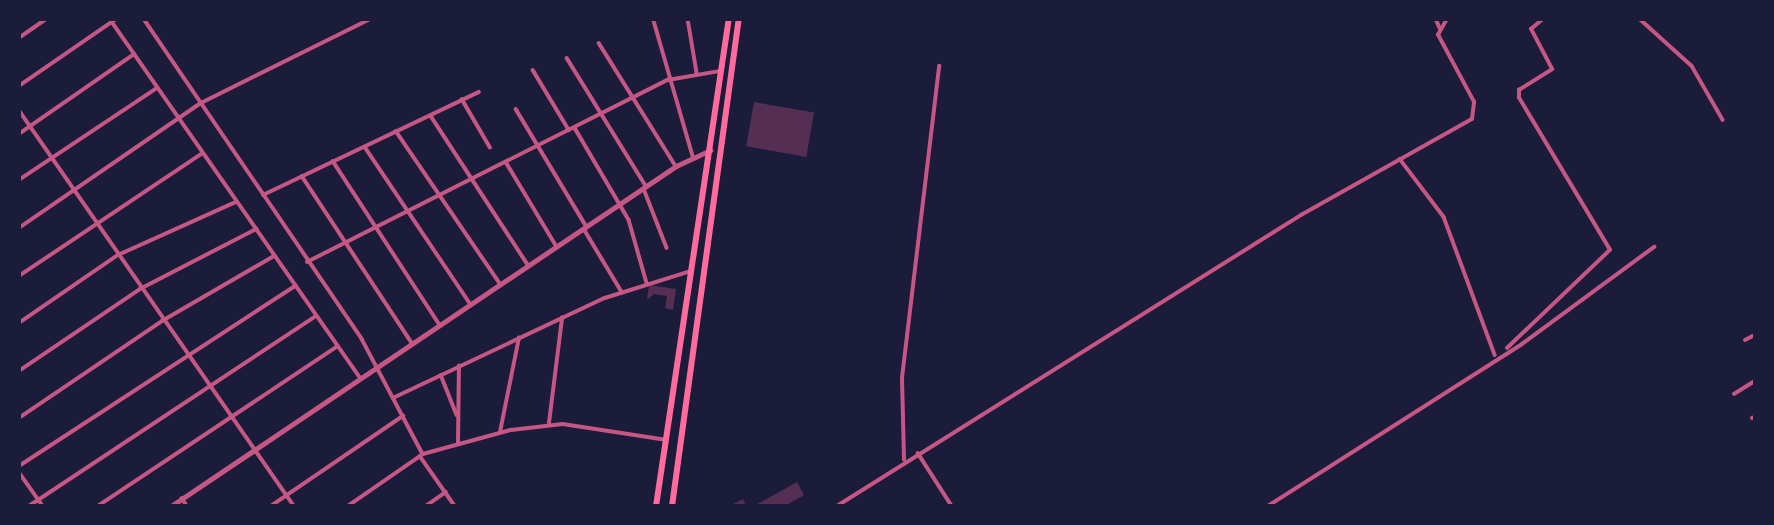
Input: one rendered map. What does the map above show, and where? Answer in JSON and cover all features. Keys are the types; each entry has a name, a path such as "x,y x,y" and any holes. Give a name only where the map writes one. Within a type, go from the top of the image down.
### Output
{"main road":[{"path":"656,506 729,19"},
{"path":"672,506 739,19"},
{"path":"720,86 730,89"},
{"path":"710,150 721,155"},
{"path":"689,297 700,299"}],"street":[{"path":"19,38 46,19"},
{"path":"144,19 378,366 422,455 455,506"},
{"path":"19,228 179,121 201,103 370,19"},
{"path":"688,19 697,73"},
{"path":"837,506 904,460 1476,114 1441,47 1440,28 1436,19"},
{"path":"1440,28 1447,19"},
{"path":"1506,350 1611,250 1519,98 1519,90 1552,69 1531,29 1543,19"},
{"path":"1640,19 1692,65 1723,120"},
{"path":"19,86 113,20 201,154 360,378"},
{"path":"654,21 668,80 693,156"},
{"path":"599,43 676,166"},
{"path":"19,134 134,54"},
{"path":"567,58 645,187 667,248"},
{"path":"904,460 902,378 939,66"},
{"path":"533,70 569,130"},
{"path":"307,262 668,80 697,73 722,71"},
{"path":"19,180 157,88"},
{"path":"262,195 479,92"},
{"path":"462,99 490,147"},
{"path":"516,109 622,292"},
{"path":"19,110 162,321 294,506"},
{"path":"430,115 529,267"},
{"path":"575,128 620,205 647,283"},
{"path":"396,131 500,285"},
{"path":"364,146 471,305"},
{"path":"171,506 676,166 710,150"},
{"path":"19,276 201,154"},
{"path":"1400,159 1444,218 1495,355"},
{"path":"334,161 440,325"},
{"path":"506,162 557,247"},
{"path":"302,176 412,343"},
{"path":"19,323 118,256 236,202"},
{"path":"19,371 140,289 256,229"},
{"path":"1268,506 1506,350 1654,247"},
{"path":"19,418 162,321 274,256"},
{"path":"393,398 562,317 647,283 693,271"},
{"path":"19,466 185,354 295,286"},
{"path":"29,506 208,384 315,317"},
{"path":"549,423 562,317"},
{"path":"1745,340 1755,335"},
{"path":"500,432 520,336"},
{"path":"98,506 338,346"},
{"path":"458,443 459,366"},
{"path":"441,375 458,417"},
{"path":"1734,394 1755,381"},
{"path":"271,506 403,416"},
{"path":"348,506 422,455 500,432 549,423 668,440"},
{"path":"918,453 952,506"},
{"path":"19,472 43,506"},
{"path":"426,506 446,492"},
{"path":"182,498 187,506"}],"building":[{"path":"754,102 814,113 806,157 746,146"},
{"path":"649,285 676,289 673,310 665,308 667,296 654,294 647,300"},
{"path":"797,482 804,495 785,506 754,506"},
{"path":"743,499 746,506 730,506"}]}
